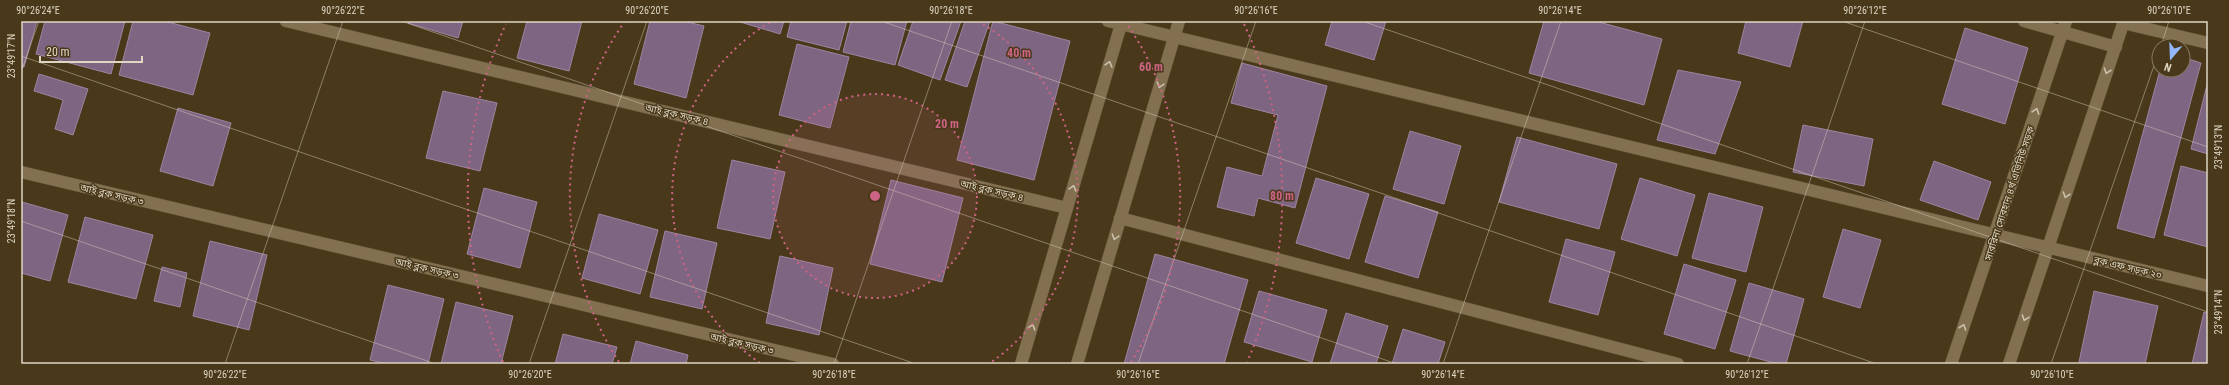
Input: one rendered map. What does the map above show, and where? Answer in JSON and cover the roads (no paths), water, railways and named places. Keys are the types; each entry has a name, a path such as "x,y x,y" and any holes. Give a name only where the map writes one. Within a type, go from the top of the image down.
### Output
{"street":[{"name":"আই ব্লক সড়ক ৪","path":"286,21 1067,208"},
{"name":"ব্লক এফ সড়ক ২০","path":"1108,21 1994,236 2208,286"},
{"path":"1077,364 1179,21"},
{"path":"2024,21 2064,26 2116,47"},
{"path":"2009,364 2124,22 2208,43"},
{"path":"1021,364 1121,23"},
{"name":"সাবরিনা সোবহান ৪র্থ এভিনিউ সড়ক","path":"1951,364 2064,26"},
{"name":"আই ব্লক সড়ক ৩","path":"21,172 833,364"},
{"path":"1120,218 1678,364"}]}
